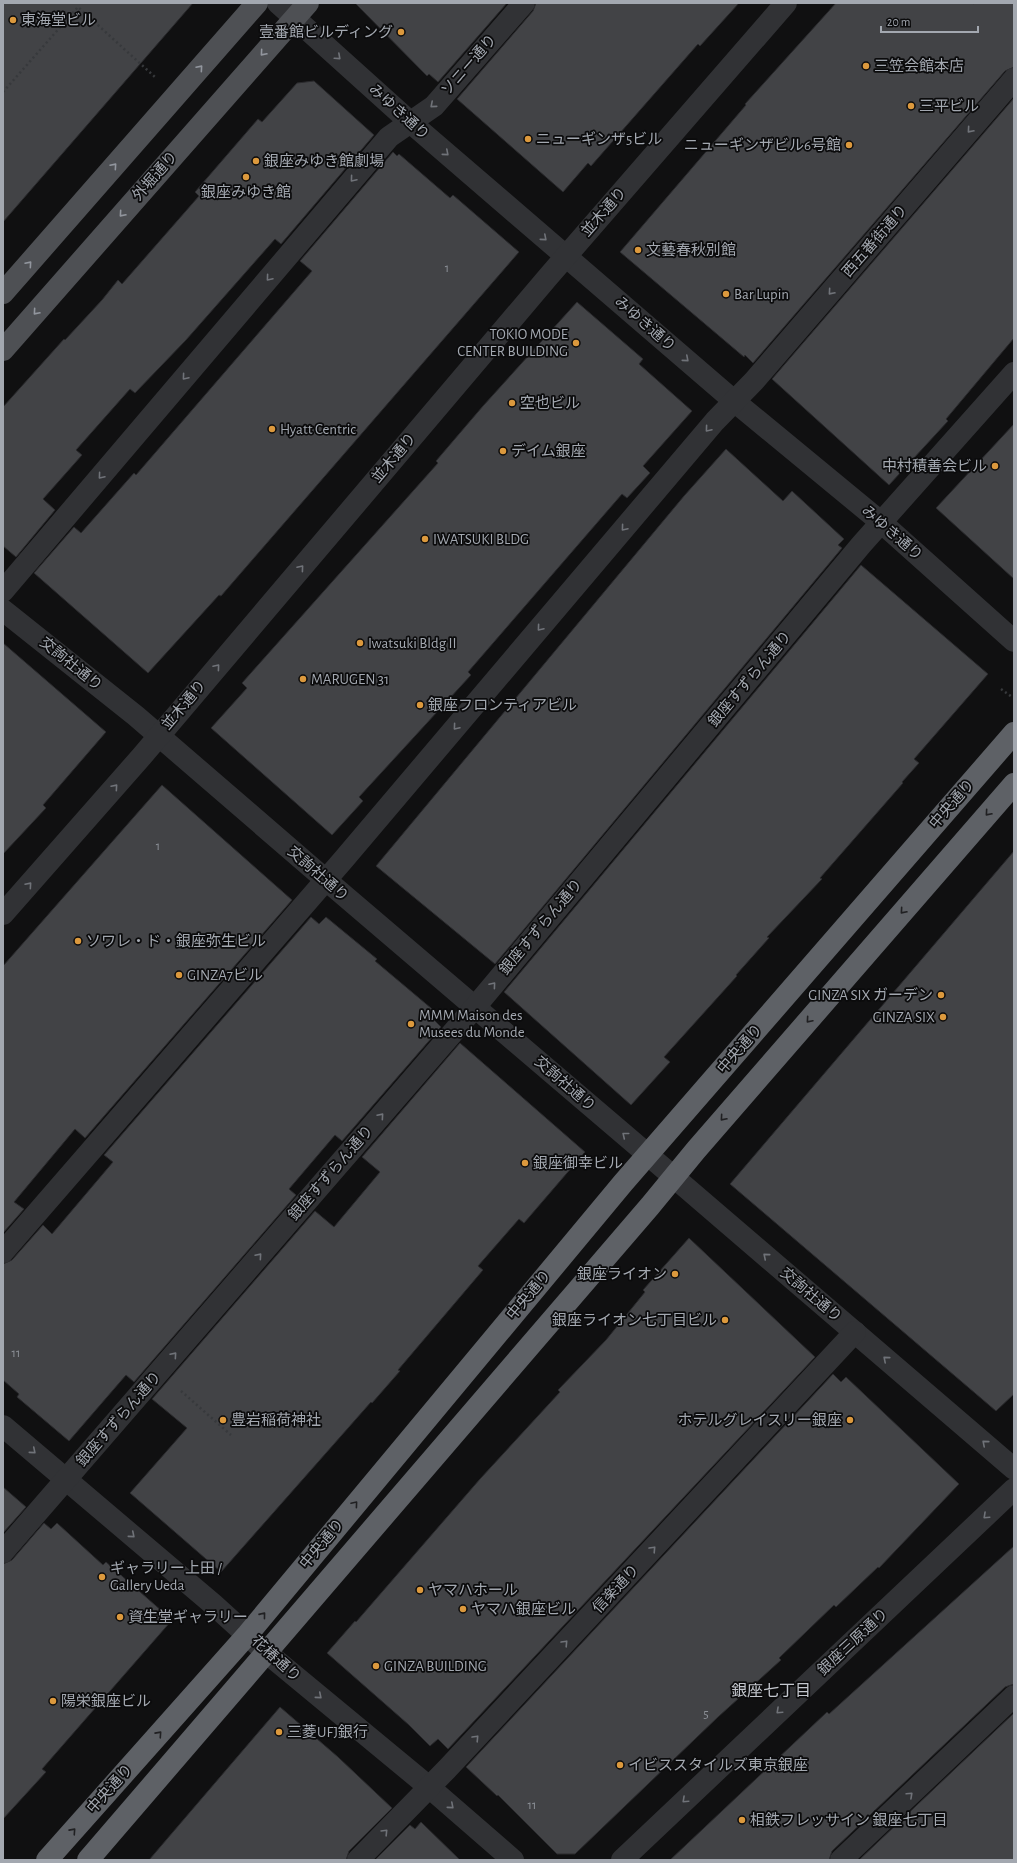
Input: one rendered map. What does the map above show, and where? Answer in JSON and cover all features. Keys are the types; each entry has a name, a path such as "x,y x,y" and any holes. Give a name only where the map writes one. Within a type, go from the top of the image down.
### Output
{"highway":[{"name":"中央通り","path":"47,1860 248,1634 647,1154 671,1129 1014,733"},
{"name":"中央通り","path":"88,1860 645,1212 673,1177 1014,784"}],"main road":[{"path":"3,293 257,3"},
{"name":"外堀通り","path":"3,350 301,10"}],"street":[{"name":"みゆき通り","path":"278,3 301,10 410,122 734,401 882,524 1014,641"},
{"name":"ソニー通り","path":"3,591 388,137 434,106 524,3"},
{"name":"並木通り","path":"3,914 159,736 566,256 786,3"},
{"name":"西五番街通り","path":"3,1252 326,880 715,421 754,381 1014,79"},
{"name":"銀座すずらん通り","path":"3,1552 67,1480 475,1007 861,545 882,524 1014,373"},
{"name":"交詢社通り","path":"3,610 159,736 1014,1469"},
{"name":"信楽通り","path":"358,1860 429,1787 855,1332"},
{"name":"花椿通り","path":"3,1426 248,1634 267,1653 429,1787 513,1860"},
{"name":"銀座三原通り","path":"622,1860 1014,1489"},
{"path":"841,1860 1014,1696"}],"path":[{"path":"3,92 78,7 176,95"},
{"path":"1001,688 1012,697"},
{"path":"159,1372 231,1435"}],"building":[{"path":"3,3 193,3 3,222"},
{"path":"355,3 507,3 438,82 429,74 427,76"},
{"path":"536,3 739,3 700,46 698,44 591,166 588,163 563,192 457,99 533,11"},
{"path":"836,3 1014,3 1014,67 1005,71 753,363 620,252 746,105 745,104"},
{"path":"314,81 374,135 281,244 275,239 186,340 135,393 130,389 76,450 82,455 43,499 55,510 16,557 3,546 3,407 64,339 65,340 102,300 118,280 122,284 199,196 195,192 258,119 262,122 297,83"},
{"path":"1014,98 1014,338 946,419 948,421 889,485 772,379"},
{"path":"393,152 397,156 399,154 450,198 453,195 519,252 221,596 219,595 148,673 34,573 74,527 81,533 134,473 136,475 312,271 300,261"},
{"path":"577,302 643,359 639,364 692,411 643,466 650,473 627,498 622,494 468,672 471,675 359,797 363,801 332,835 211,728 247,688 242,683 438,463 436,461 483,406"},
{"name":"中村積善会ビル","path":"1014,424 1014,579 936,508"},
{"path":"726,449 783,501 792,491 844,539 838,545 842,548 495,964 376,866 684,496"},
{"path":"861,565 988,674 914,759 919,763 820,878 822,879 767,937 769,938 736,975 737,976 664,1057 670,1062 631,1105 504,992"},
{"path":"3,643 106,732 43,805 46,808 3,854"},
{"path":"162,785 292,900 85,1138 75,1129 14,1202 24,1209 3,1233 3,966"},
{"name":"GINZA SIX","path":"1014,851 1014,1394 996,1411 730,1184"},
{"path":"311,917 319,924 326,917 377,959 375,961 438,1014 434,1020 441,1027 342,1141 335,1135 289,1189 296,1195 134,1382 126,1375 69,1441 17,1397 19,1394 3,1380 3,1264 12,1260 43,1225 52,1234 113,1162 104,1155"},
{"path":"460,1043 585,1152 524,1223 519,1219 478,1266 483,1270 398,1370 400,1371 221,1572 130,1493 187,1428 152,1399 315,1211 334,1227 380,1172 362,1157"},
{"path":"689,1238 815,1357 448,1749 438,1739 430,1746 409,1725 327,1653 355,1621 356,1622 480,1479 560,1392 558,1390 606,1340 645,1292 643,1290"},
{"path":"833,1374 841,1382 846,1377 959,1484 879,1568 878,1567 836,1607 834,1605 779,1658 781,1660 718,1717 575,1854 557,1854 498,1795 497,1796 466,1767"},
{"path":"3,1487 26,1507 3,1533"},
{"path":"44,1523 51,1529 57,1523 103,1565 106,1562 172,1620 42,1769 46,1772 3,1819 3,1564 12,1560"},
{"path":"1014,1546 1014,1684 1005,1687 832,1851 829,1860 670,1860 827,1712 829,1714"},
{"path":"280,1707 338,1757 392,1808 349,1851 346,1860 149,1860"},
{"path":"1014,1713 1014,1860 859,1860"},
{"path":"421,1822 460,1860 375,1860 410,1825 415,1829"}],"place":[{"name":"東海堂ビル","path":"13,20"},
{"name":"壹番館ビルディング","path":"401,32"},
{"name":"三笠会館本店","path":"866,66"},
{"name":"三平ビル","path":"911,106"},
{"name":"ニューギンザ5ビル","path":"528,139"},
{"name":"ニューギンザビル6号館","path":"849,145"},
{"name":"銀座みゆき館劇場","path":"256,161"},
{"name":"銀座みゆき館","path":"246,177"},
{"name":"文藝春秋別館","path":"638,250"},
{"name":"Bar Lupin","path":"726,294"},
{"name":"TOKIO MODE CENTER BUILDING","path":"576,343"},
{"name":"空也ビル","path":"512,403"},
{"name":"Hyatt Centric","path":"272,429"},
{"name":"デイム銀座","path":"503,451"},
{"name":"中村積善会ビル","path":"995,466"},
{"name":"IWATSUKI BLDG","path":"425,539"},
{"name":"Iwatsuki Bldg II","path":"360,643"},
{"name":"MARUGEN 31","path":"303,679"},
{"name":"銀座フロンティアビル","path":"420,705"},
{"name":"ソワレ・ド・銀座弥生ビル","path":"78,941"},
{"name":"GINZA7ビル","path":"179,975"},
{"name":"GINZA SIX ガーデン","path":"941,995"},
{"name":"GINZA SIX","path":"943,1017"},
{"name":"MMM Maison des Musees du Monde","path":"411,1024"},
{"name":"銀座御幸ビル","path":"525,1163"},
{"name":"銀座ライオン","path":"675,1274"},
{"name":"銀座ライオン七丁目ビル","path":"725,1320"},
{"name":"豊岩稲荷神社","path":"223,1420"},
{"name":"ホテルグレイスリー銀座","path":"850,1420"},
{"name":"ギャラリー上田 / Gallery Ueda","path":"102,1577"},
{"name":"ヤマハホール","path":"420,1590"},
{"name":"ヤマハ銀座ビル","path":"463,1609"},
{"name":"資生堂ギャラリー","path":"120,1617"},
{"name":"GINZA BUILDING","path":"376,1666"},
{"name":"陽栄銀座ビル","path":"53,1701"},
{"name":"三菱UFJ銀行","path":"279,1732"},
{"name":"イビススタイルズ東京銀座","path":"620,1765"},
{"name":"相鉄フレッサイン 銀座七丁目","path":"742,1820"}],"district":[{"name":"銀座七丁目","path":"771,1691"}]}
